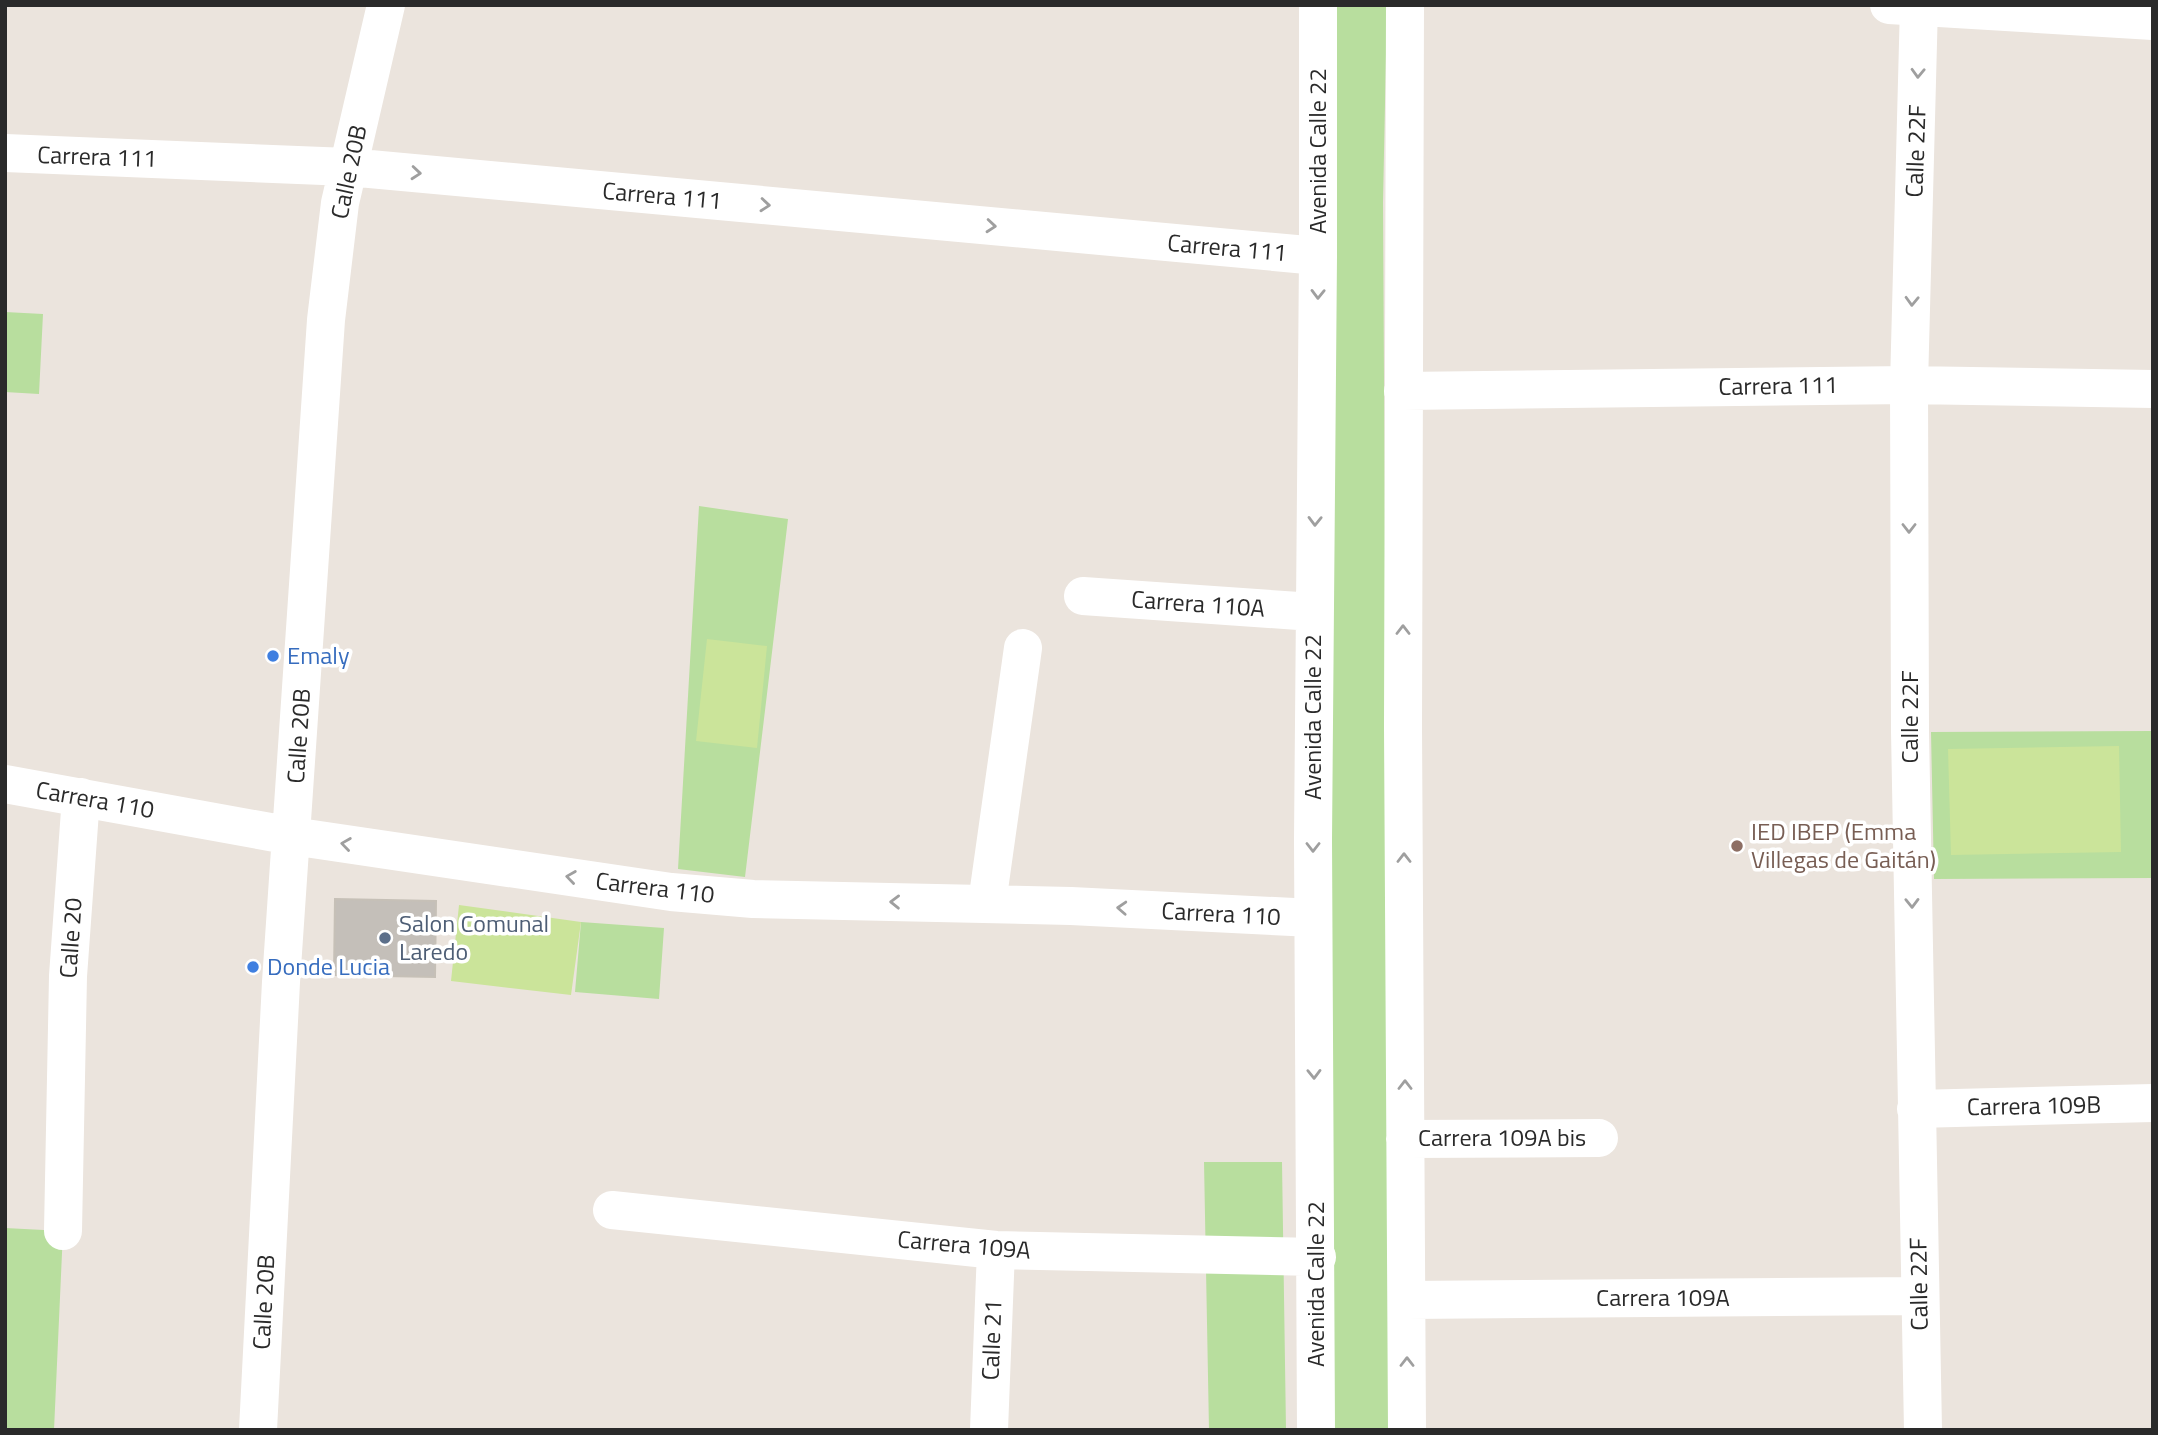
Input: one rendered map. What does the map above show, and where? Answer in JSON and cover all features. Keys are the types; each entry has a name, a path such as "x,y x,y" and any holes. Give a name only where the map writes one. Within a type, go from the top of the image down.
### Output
{"street":[{"name":"Calle 20B","path":"258,1430 281,982 326,320 340,203 386,5"},
{"name":"Avenida Calle 22","path":"1316,1430 1313,612 1318,5"},
{"path":"1405,5 1403,391 1407,1430"},
{"path":"1909,6 2153,21"},
{"name":"Calle 22F","path":"1909,6 1910,731 1923,1430"},
{"name":"Carrera 111","path":"5,153 348,167 1318,256"},
{"name":"Carrera 111","path":"1403,391 1909,385 2153,389"},
{"name":"Carrera 110A","path":"1083,596 1313,612"},
{"path":"987,903 1023,648"},
{"name":"Carrera 110","path":"5,784 292,836 671,892 753,899 987,903 1313,918"},
{"name":"Calle 20","path":"63,1231 68,976 80,797"},
{"name":"Carrera 109B","path":"1916,1109 2153,1103"},
{"name":"Carrera 109A bis","path":"1405,1139 1599,1138"},
{"name":"Carrera 109A","path":"612,1210 996,1250 1317,1257"},
{"name":"Calle 21","path":"989,1430 996,1250"},
{"name":"Carrera 109A","path":"1407,1300 1919,1296"}],"green space":[{"path":"1335,5 1387,5 1383,202 1390,1430 1329,1430"},
{"path":"5,312 43,314 39,394 5,392"},
{"path":"699,506 788,519 745,877 678,869"},
{"path":"707,639 767,646 757,748 696,741"},
{"path":"2153,731 2153,878 1934,879 1931,732"},
{"path":"2119,746 2121,852 1951,855 1948,749"},
{"path":"459,905 581,922 571,995 451,981"},
{"path":"581,922 664,928 659,999 575,992"},
{"path":"1204,1162 1282,1162 1286,1430 1209,1430"},
{"path":"5,1228 63,1231 54,1430 5,1430"}],"building":[{"name":"Salon Comunal Laredo","path":"335,899 436,901 435,977 334,975"}],"place":[{"name":"Emaly","path":"273,656"},
{"name":"IED IBEP (Emma Villegas de Gaitán)","path":"1737,846"},
{"name":"Salon Comunal Laredo","path":"385,938"},
{"name":"Donde Lucia","path":"253,967"}]}
